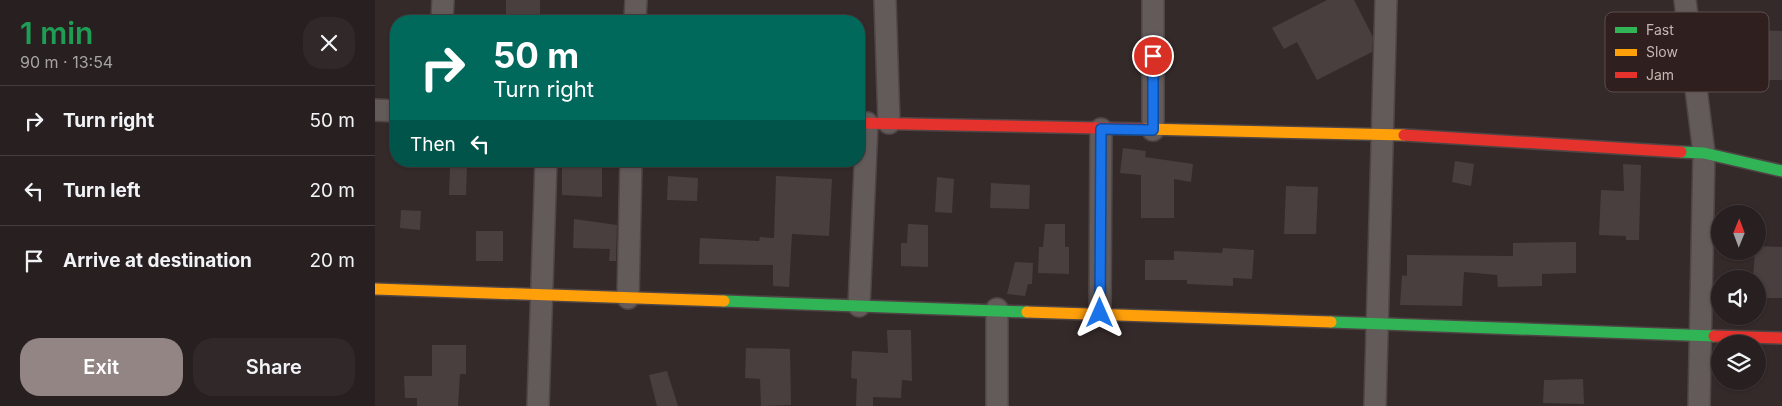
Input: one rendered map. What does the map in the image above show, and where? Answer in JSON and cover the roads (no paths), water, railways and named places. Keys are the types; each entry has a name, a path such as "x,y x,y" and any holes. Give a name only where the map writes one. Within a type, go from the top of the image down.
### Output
{"street":[{"path":"442,15 443,0"},
{"path":"635,0 635,15"},
{"path":"885,0 889,124"},
{"path":"1153,0 1153,130"},
{"path":"1375,406 1386,0"},
{"path":"1696,92 1704,153 1699,406"},
{"path":"375,110 390,111"},
{"path":"865,123 1381,134 1704,153 1782,170"},
{"path":"1100,313 1101,129"},
{"path":"538,406 546,167"},
{"path":"628,298 631,167"},
{"path":"859,306 862,167"},
{"path":"375,289 997,309 1782,338"},
{"path":"997,309 997,406"}]}
